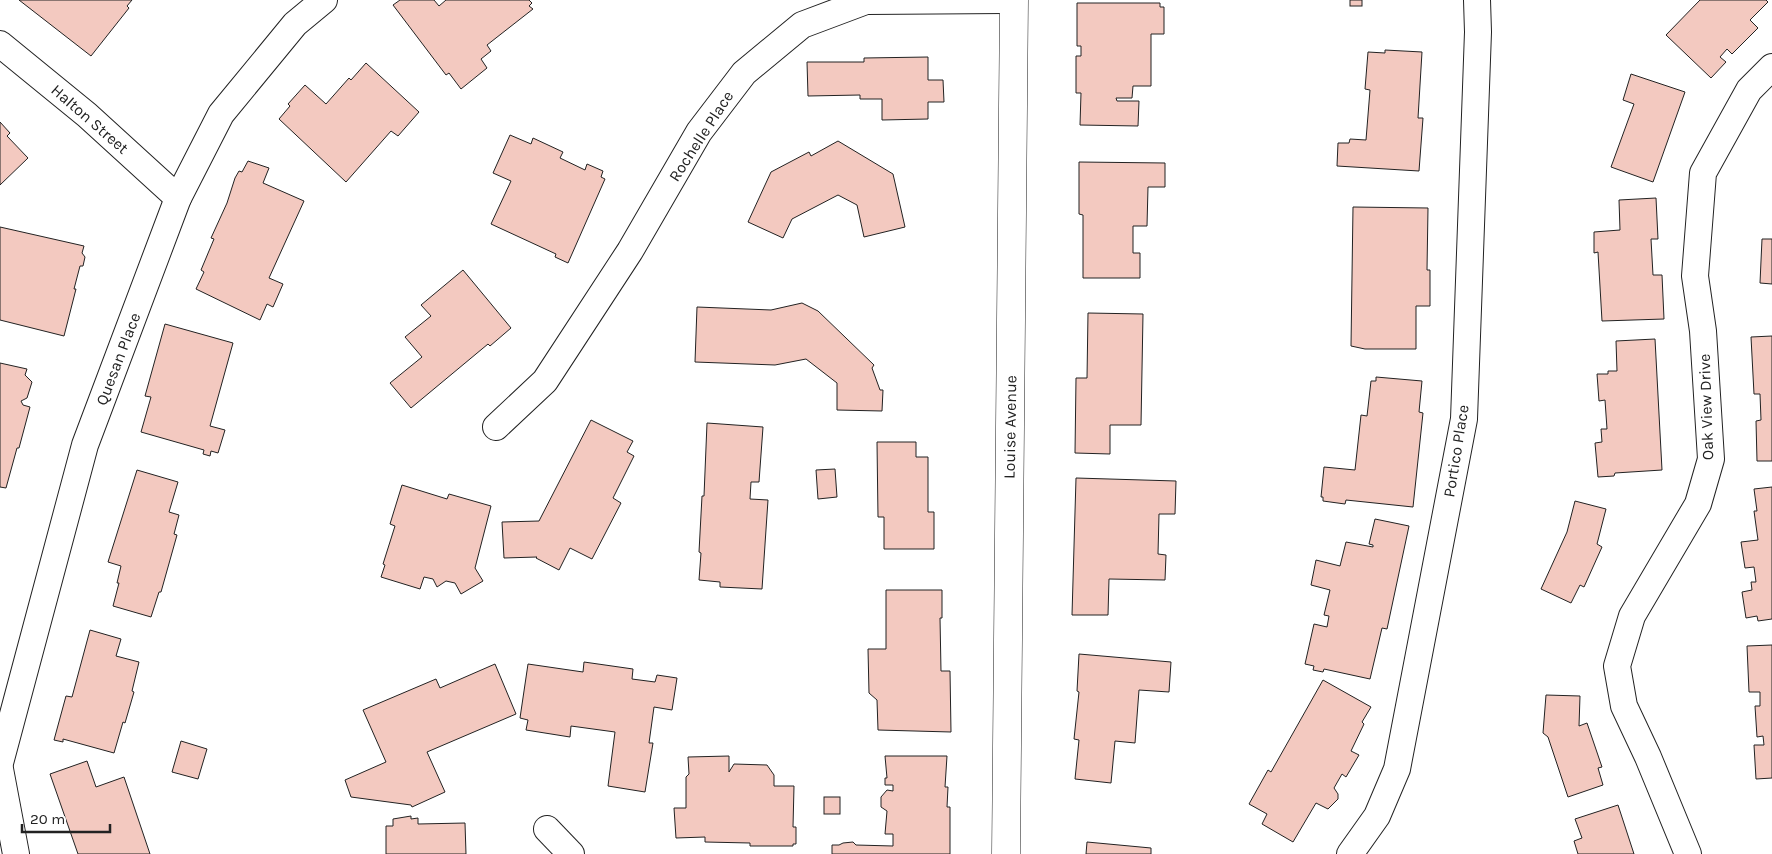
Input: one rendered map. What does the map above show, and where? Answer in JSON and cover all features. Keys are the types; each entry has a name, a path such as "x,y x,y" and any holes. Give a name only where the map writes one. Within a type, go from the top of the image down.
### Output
{"street":[{"name":"Quesan Place","path":"0,763 85,445 178,198 221,114 295,24 324,0"},
{"name":"Rochelle Place","path":"496,427 545,381 630,251 700,132 744,73 802,24 866,1 1005,0"},
{"name":"Louise Avenue","path":"1006,854 1014,0"},
{"name":"Portico Place","path":"1350,854 1378,816 1397,769 1464,419 1478,32 1477,0"},
{"name":"Halton Street","path":"0,44 87,115 178,198"},
{"name":"Oak View Drive","path":"1688,854 1648,757 1624,706 1618,666 1632,616 1698,504 1711,459 1703,331 1695,276 1703,173 1749,90 1772,67"},
{"path":"0,768 16,854"},
{"path":"547,829 571,854"}],"building":[{"path":"19,0 132,0 127,6 129,8 91,56"},
{"path":"400,0 434,0 439,6 446,0 529,0 532,3 529,6 533,9 487,45 491,51 481,59 487,68 461,89 449,73 446,75 393,5"},
{"path":"1350,0 1362,0 1362,6 1350,6"},
{"path":"1700,0 1766,0 1768,2 1750,20 1758,28 1732,54 1727,49 1720,57 1726,62 1711,78 1666,35"},
{"path":"1077,3 1160,3 1160,7 1164,7 1164,34 1151,34 1151,86 1133,86 1132,98 1116,98 1117,101 1139,101 1138,126 1080,125 1081,93 1076,93 1076,56 1081,56 1081,46 1077,46"},
{"path":"1385,50 1422,52 1418,118 1423,118 1419,171 1337,166 1338,143 1349,143 1350,139 1366,140 1370,90 1365,89 1368,52 1385,53"},
{"path":"928,57 928,80 943,80 944,102 928,102 928,119 882,120 882,99 860,99 860,95 808,96 807,62 864,62 864,58"},
{"path":"366,63 419,112 398,136 391,131 346,182 279,119 290,106 288,104 305,85 326,104 349,78 351,80"},
{"path":"1631,74 1685,92 1653,182 1611,167 1634,104 1623,100"},
{"path":"0,122 10,133 7,136 28,158 0,185"},
{"path":"510,135 531,144 533,138 563,152 560,158 585,170 587,164 603,171 601,177 605,179 568,263 555,257 556,254 491,224 511,181 493,173"},
{"path":"838,141 893,174 905,227 864,237 857,205 838,195 792,219 783,238 748,222 771,172 809,152 811,156"},
{"path":"248,161 269,168 263,183 304,201 269,278 283,284 273,307 267,304 260,320 196,289 204,272 201,270 214,239 211,238 227,203 235,178 239,171 242,172"},
{"path":"1079,162 1165,163 1165,187 1148,187 1147,226 1133,226 1133,253 1140,253 1140,278 1083,278 1083,215 1079,214"},
{"path":"1656,198 1658,239 1651,239 1653,275 1662,275 1664,319 1602,321 1598,252 1594,253 1594,232 1620,230 1619,200"},
{"path":"1353,207 1428,208 1427,270 1430,270 1430,306 1416,306 1416,349 1365,349 1351,346"},
{"path":"0,227 84,246 82,253 85,257 83,266 80,266 64,336 0,320"},
{"path":"1762,239 1772,239 1772,284 1760,283"},
{"path":"463,270 511,328 490,346 488,344 411,408 390,383 422,357 405,337 431,316 421,305"},
{"path":"802,303 818,311 874,365 872,368 880,390 883,390 882,411 837,410 837,383 806,359 775,365 695,362 697,307 771,310"},
{"path":"1088,313 1143,314 1141,425 1110,425 1110,454 1075,453 1076,378 1087,378"},
{"path":"165,324 233,343 210,426 225,430 218,453 211,451 210,456 203,454 204,450 141,432 151,397 145,396"},
{"path":"1772,336 1772,461 1757,461 1756,421 1761,420 1760,394 1754,394 1751,337"},
{"path":"1655,339 1662,470 1615,473 1614,476 1598,477 1595,443 1602,442 1601,429 1607,429 1605,400 1599,401 1597,374 1608,374 1608,371 1617,371 1616,341"},
{"path":"0,363 27,369 25,375 32,382 27,398 21,401 23,405 30,407 6,488 0,487"},
{"path":"1376,377 1422,381 1419,412 1423,413 1413,507 1346,500 1345,504 1323,501 1323,497 1321,497 1324,467 1355,470 1361,415 1367,416 1371,381 1376,381"},
{"path":"591,420 633,441 627,452 634,456 613,498 621,503 592,559 570,548 559,570 537,557 504,558 502,522 539,521"},
{"path":"707,423 763,427 759,482 751,482 750,499 768,500 762,589 720,587 720,582 699,580"},
{"path":"877,442 916,442 916,457 928,457 928,512 934,512 934,549 884,549 884,517 878,517"},
{"path":"835,469 837,497 818,499 816,470"},
{"path":"137,470 178,482 169,512 179,515 174,534 177,535 161,592 159,592 151,617 113,606 121,566 108,562"},
{"path":"1076,478 1176,481 1175,514 1159,514 1158,554 1166,555 1165,580 1109,579 1108,615 1072,615"},
{"path":"402,485 447,499 449,494 491,506 475,568 483,581 461,594 455,583 446,581 437,587 433,579 424,577 420,589 381,577 385,565 383,564 395,526 390,524"},
{"path":"1772,487 1772,619 1758,621 1757,616 1746,618 1742,592 1752,590 1751,582 1756,582 1754,567 1745,568 1741,542 1758,540 1754,511 1757,511 1754,489"},
{"path":"1575,501 1606,509 1597,544 1602,547 1584,587 1580,585 1571,603 1541,589 1567,532"},
{"path":"1375,519 1409,526 1387,629 1382,628 1370,679 1324,669 1323,672 1313,670 1314,666 1305,664 1314,624 1327,627 1329,616 1324,615 1330,590 1311,585 1316,560 1340,566 1346,542 1373,547 1373,545 1369,544"},
{"path":"886,590 942,590 942,618 940,618 941,671 950,671 951,732 878,730 877,700 869,693 868,649 886,649"},
{"path":"90,630 121,639 116,656 139,662 132,691 134,692 114,753 63,739 63,742 54,740 66,696 72,697"},
{"path":"1772,645 1772,778 1756,779 1754,745 1764,745 1763,736 1757,737 1755,706 1760,706 1760,692 1749,692 1747,646"},
{"path":"1079,654 1171,662 1169,692 1139,690 1135,743 1115,741 1111,783 1075,779 1079,740 1074,739 1079,692 1077,691"},
{"path":"584,662 633,669 632,679 655,682 657,675 677,678 672,710 654,707 649,743 653,743 645,792 608,786 615,732 571,726 570,737 526,730 528,720 520,718 528,664 583,672"},
{"path":"495,664 516,714 427,752 445,792 412,807 411,805 351,797 345,780 386,762 363,710 436,679 440,688"},
{"path":"1323,680 1371,707 1362,722 1364,724 1351,751 1359,755 1346,777 1342,774 1334,788 1338,794 1338,799 1328,809 1316,803 1293,842 1262,824 1267,814 1249,804 1268,770 1271,772"},
{"path":"1546,695 1580,696 1579,726 1587,723 1602,767 1598,768 1603,785 1568,797 1548,737 1543,733"},
{"path":"181,741 207,749 198,779 172,772"},
{"path":"729,756 729,772 734,764 767,765 774,775 774,786 794,786 793,827 796,827 796,844 793,844 793,846 750,846 750,843 705,842 705,837 676,838 674,808 686,808 686,777 689,774 688,757"},
{"path":"885,756 947,756 945,787 948,787 947,807 950,807 950,854 832,854 832,845 843,843 853,842 856,845 893,846 893,834 885,834 887,811 881,807 881,797 887,790 893,791 893,785 885,785 885,778 887,778"},
{"path":"87,761 96,787 124,777 150,854 78,854 50,774"},
{"path":"824,797 840,797 840,814 824,814"},
{"path":"1618,805 1634,854 1578,854 1574,841 1582,838 1575,819"},
{"path":"411,816 411,819 418,818 418,824 465,823 466,854 386,854 386,826 393,826 393,819"},
{"path":"1087,842 1151,848 1151,854 1086,854"}]}
